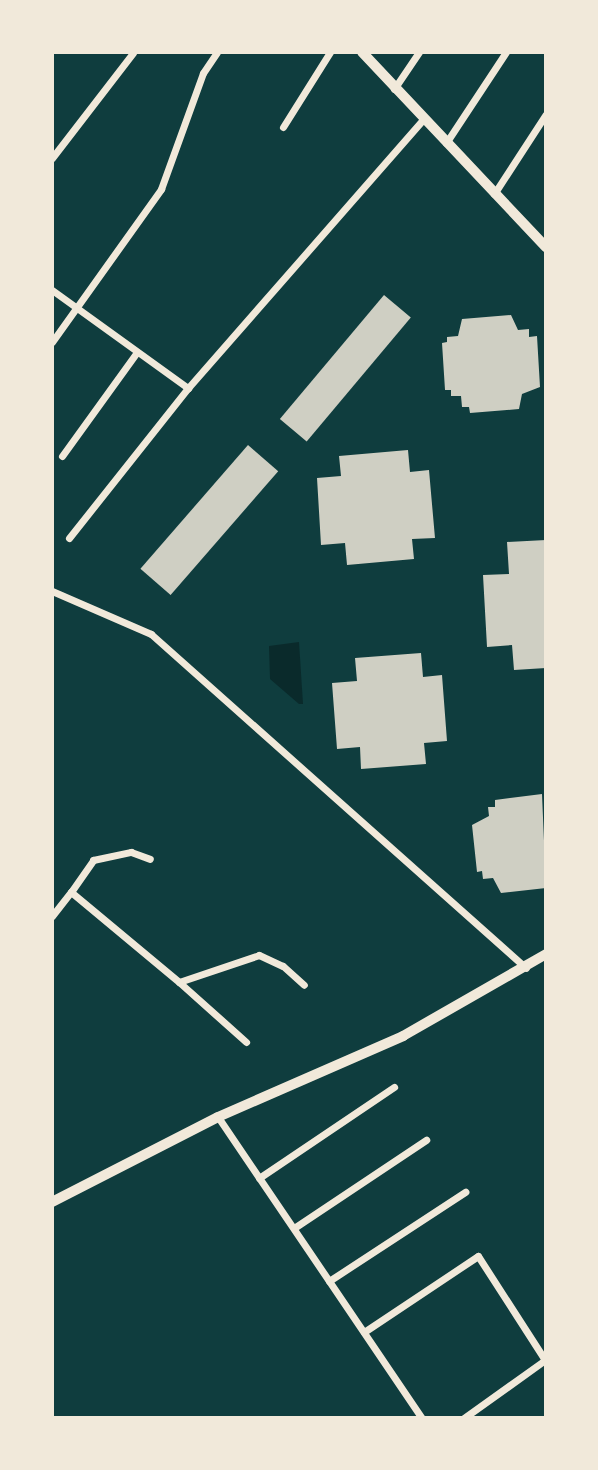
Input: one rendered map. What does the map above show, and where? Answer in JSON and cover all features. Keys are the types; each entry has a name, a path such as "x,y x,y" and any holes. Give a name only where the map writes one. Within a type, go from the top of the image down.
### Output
{"main road":[{"path":"362,52 494,194 545,244"},
{"path":"52,1202 218,1117 402,1036 527,968 545,954"}],"street":[{"path":"52,342 161,189 203,73 217,52"},
{"path":"283,127 330,52"},
{"path":"394,89 419,52"},
{"path":"446,143 506,52"},
{"path":"52,158 133,53"},
{"path":"494,194 545,114"},
{"path":"69,538 188,387 424,120"},
{"path":"52,290 188,387"},
{"path":"62,456 138,352"},
{"path":"52,591 151,634 527,968"},
{"path":"52,916 93,860 131,852 150,859"},
{"path":"71,892 246,1042"},
{"path":"179,982 259,955 283,966 304,985"},
{"path":"259,1178 394,1087"},
{"path":"218,1117 422,1418"},
{"path":"294,1228 426,1140"},
{"path":"329,1281 465,1192"},
{"path":"364,1332 478,1256 545,1360 464,1418"}],"water":[{"path":"299,642 303,704 299,704 270,679 269,646"}],"building":[{"path":"384,295 411,317 307,442 280,419"},
{"path":"511,315 518,330 529,329 529,337 537,336 540,387 522,394 519,409 470,413 469,407 462,407 461,396 451,396 451,390 445,390 442,343 447,342 447,337 458,336 462,319"},
{"path":"248,445 278,471 171,595 140,569"},
{"path":"408,450 410,472 429,470 435,538 412,539 414,559 347,565 345,543 321,545 317,478 341,476 339,456"},
{"path":"546,540 546,668 514,670 512,645 487,647 483,575 509,574 507,542"},
{"path":"421,653 423,677 442,675 447,741 424,743 426,764 361,769 360,747 337,749 332,683 357,681 355,658"},
{"path":"542,794 546,888 501,893 493,878 483,879 482,871 477,872 472,825 489,816 488,807 495,807 495,800"}]}
